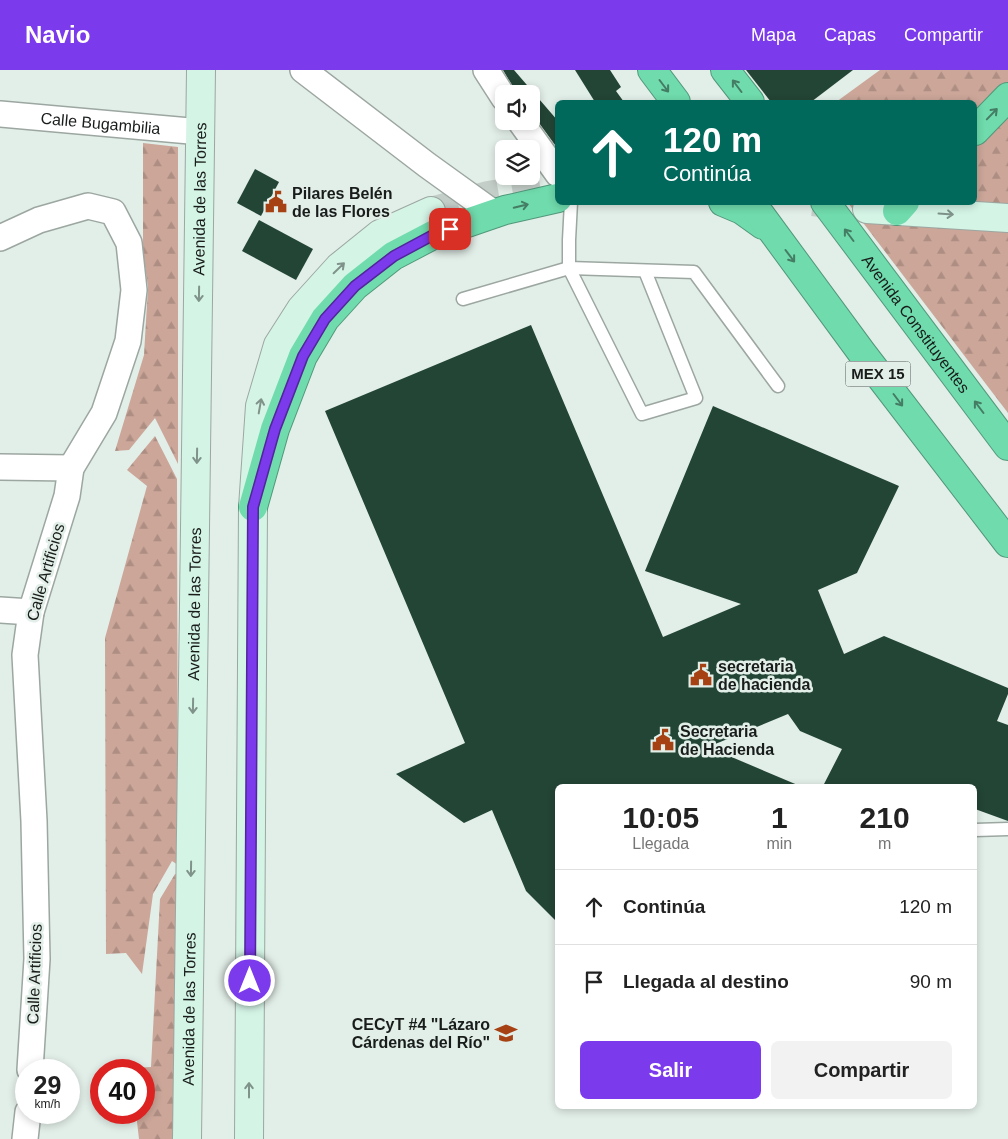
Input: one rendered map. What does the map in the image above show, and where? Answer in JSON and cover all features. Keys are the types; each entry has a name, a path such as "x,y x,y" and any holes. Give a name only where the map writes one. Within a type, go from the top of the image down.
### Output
{"highway":[{"path":"652,70 674,100"},
{"path":"725,70 748,100"},
{"path":"977,129 1008,97"},
{"path":"253,507 275,429 303,356 325,319 355,286 394,256 435,234 495,214 555,199"},
{"path":"730,205 742,210 771,230"},
{"name":"MEX 15","path":"753,205 862,353 1008,543"},
{"name":"Avenida Constituyentes","path":"827,205 1008,446"}],"street":[{"name":"Avenida de las Torres","path":"187,1139 201,70"},
{"path":"302,70 495,214"},
{"path":"486,70 496,85"},
{"name":"Calle Bugambilia","path":"0,114 201,132"},
{"path":"526,130 555,170"},
{"name":"Calle Artificios","path":"0,238 39,220 88,206 113,212 129,243 134,290 128,341 104,413 71,468 68,496 31,612 25,655 34,821 37,959 31,1059"},
{"path":"866,209 901,207 1008,218"},
{"path":"249,1139 253,507 260,406 278,345 301,309 339,267 380,234 431,211"},
{"path":"0,467 71,468"},
{"path":"0,610 31,612"},
{"path":"25,1139 27,1124"}],"lane":[{"path":"571,205 569,268 642,414 696,398 645,271"},
{"path":"463,299 569,268 694,272 778,386"},
{"path":"977,830 1008,829"}],"green space":[{"path":"880,70 1008,70 1008,413 850,205 977,205 977,100 839,100"},
{"path":"143,143 178,147 178,464 155,418 129,450 115,451 144,355 148,287 143,252"},
{"path":"155,436 177,479 178,865 172,861 153,894 142,974 126,953 106,954 105,638 147,486 127,470"},
{"path":"175,874 179,875 178,1139 139,1139 137,1124 155,1124 155,1059 151,1059 160,899"}],"building":[{"path":"503,70 514,70 527,85 512,85"},
{"path":"575,70 610,70 621,87 616,91 623,100 594,100"},
{"path":"746,70 853,70 814,100 769,100"},
{"path":"540,100 555,118 555,145 540,124"},
{"path":"255,169 279,182 261,216 237,203"},
{"path":"259,220 313,249 296,280 242,251"},
{"path":"531,325 663,637 741,604 645,571 713,406 899,486 857,573 818,590 844,654 884,636 1008,688 1008,694 997,721 1008,725 1008,821 977,810 977,784 824,784 842,749 800,731 788,714 708,747 795,784 555,784 555,920 526,891 492,810 464,823 396,774 465,743 325,411"}],"tunnel":[{"path":"431,211 488,195 555,184"},
{"path":"836,205 867,209"}],"place":[{"name":"Pilares Belén de las Flores","path":"276,202"},
{"name":"secretaria de hacienda","path":"701,675"},
{"name":"Secretaria de Hacienda","path":"663,740"},
{"name":"CECyT #4 \"Lázaro Cárdenas del Río\"","path":"506,1033"}],"route":[{"path":"250,981 253,507 275,429 303,356 325,319 355,286 394,256 435,234 450,229"}]}
